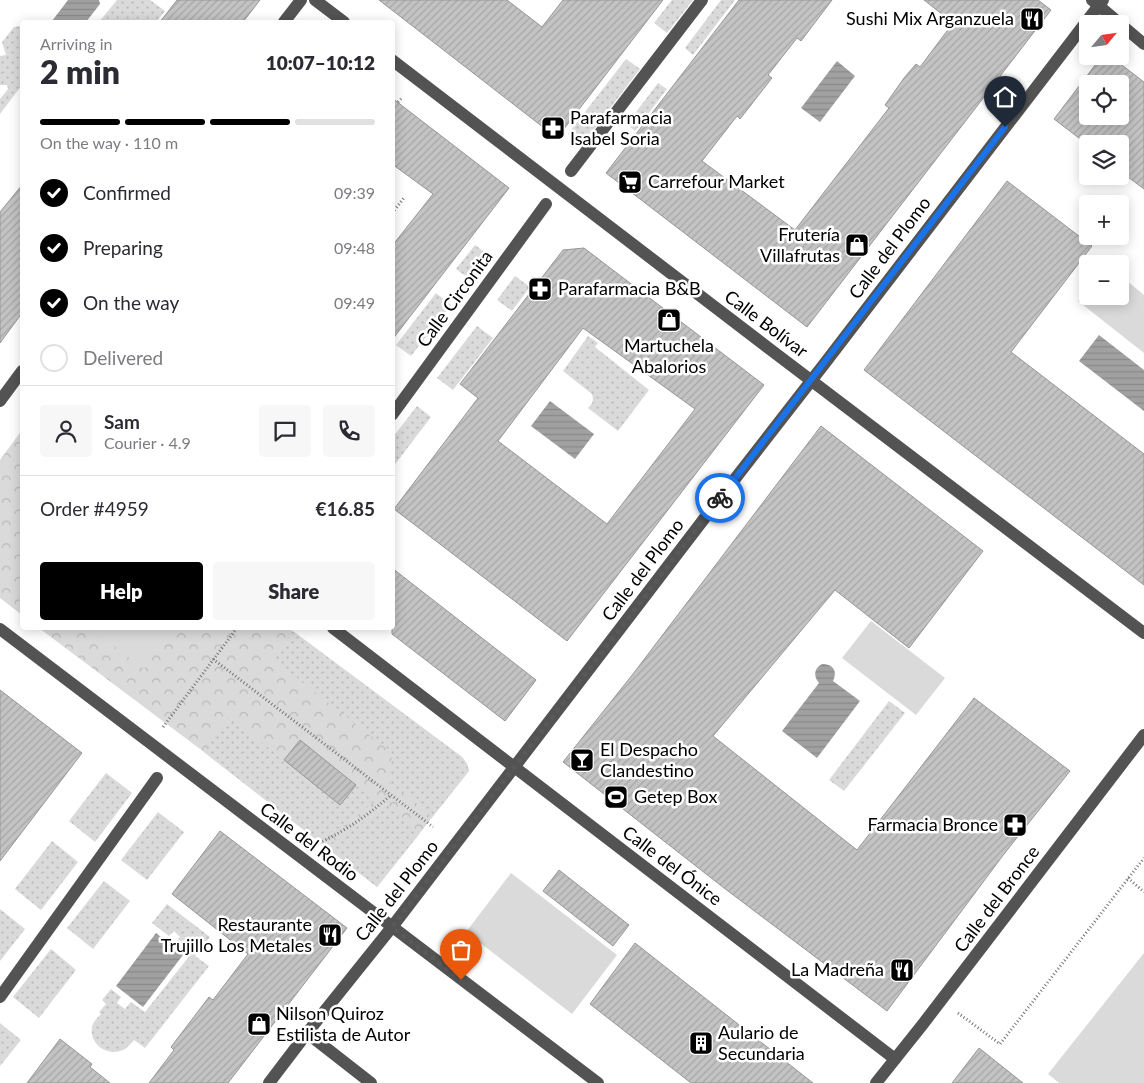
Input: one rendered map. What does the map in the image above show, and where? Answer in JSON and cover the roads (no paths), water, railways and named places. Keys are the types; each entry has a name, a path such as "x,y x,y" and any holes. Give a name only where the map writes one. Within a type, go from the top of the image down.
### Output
{"street":[{"path":"286,20 301,0"},
{"path":"315,0 341,20"},
{"path":"571,171 702,0"},
{"path":"1098,2 1144,44"},
{"name":"Calle del Plomo","path":"269,1083 392,927 1098,2"},
{"name":"Calle Bolívar","path":"395,62 1144,633"},
{"name":"Calle Circonita","path":"395,411 546,204"},
{"path":"0,401 18,387"},
{"name":"Calle del Rodio","path":"0,629 598,1083"},
{"name":"Calle del Ónice","path":"335,630 515,766 895,1059"},
{"name":"Calle del Bronce","path":"876,1083 1144,734"},
{"path":"0,997 157,778"},
{"path":"307,1033 371,1083"}],"place":[{"name":"Sushi Mix Arganzuela","path":"1032,19"},
{"name":"Parafarmacia Isabel Soria","path":"553,128"},
{"name":"Carrefour Market","path":"630,182"},
{"name":"Frutería Villafrutas","path":"857,245"},
{"name":"Parafarmacia B&B","path":"540,289"},
{"name":"Martuchela Abalorios","path":"669,320"},
{"name":"El Despacho Clandestino","path":"582,760"},
{"name":"Getep Box","path":"616,797"},
{"name":"Farmacia Bronce","path":"1015,825"},
{"name":"Restaurante Trujillo Los Metales","path":"330,935"},
{"name":"La Madreña","path":"902,970"},
{"name":"Nilson Quiroz Estilista de Autor","path":"259,1024"},
{"name":"Aulario de Secundaria","path":"701,1043"}]}
